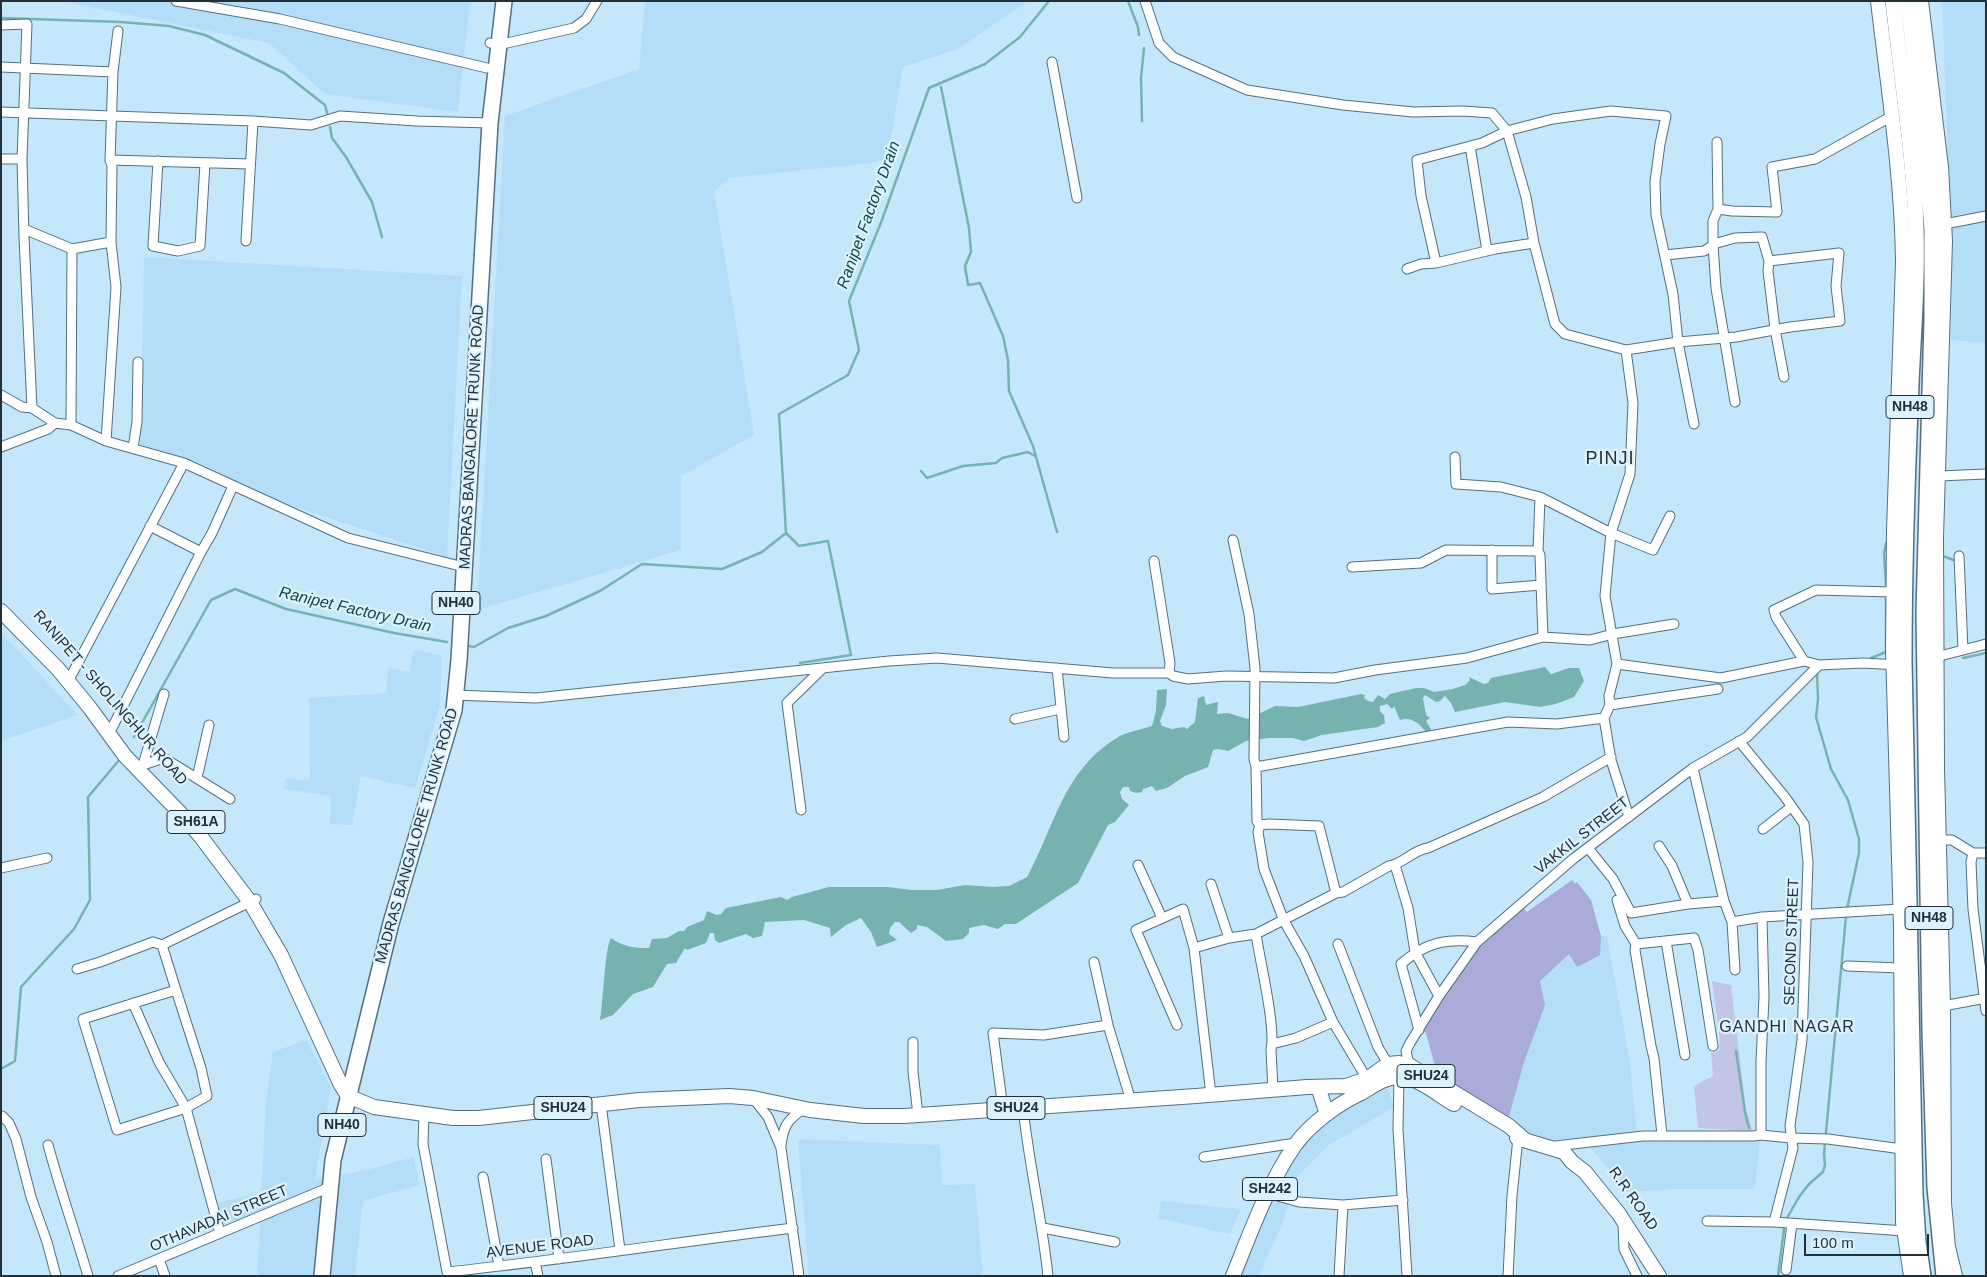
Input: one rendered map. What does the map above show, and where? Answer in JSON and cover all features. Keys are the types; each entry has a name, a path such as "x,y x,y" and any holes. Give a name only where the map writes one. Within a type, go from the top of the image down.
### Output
{"highway":[{"name":"NH40","path":"487,123 487,68 494,44 495,1"},
{"name":"MADRAS BANGALORE TRUNK ROAD","path":"315,1276 326,1188 332,1166 346,1085 391,923 454,710 452,695 459,608 487,123 494,44 504,1"},
{"name":"NH48","path":"1893,1 1910,153 1916,231 1916,292 1907,481 1906,560 1899,665 1908,1145 1923,1276"},
{"name":"NH48","path":"1908,1 1925,143 1931,220 1933,479 1926,524 1924,613 1930,1032 1935,1187 1944,1276"},
{"path":"1907,481 1914,492 1923,489 1933,479"},
{"path":"1906,524 1910,516 1918,513 1923,516 1926,524"},
{"path":"1930,1032 1943,1011"},
{"name":"MADRAS BANGALORE TRUNK ROAD","path":"322,1276 326,1188"}],"main road":[{"path":"1878,1 1899,182 1903,262 1893,592 1899,665 1901,968 1908,1145 1904,1231 1911,1276"},
{"path":"1921,1 1941,167 1944,224 1945,285 1933,479 1936,537 1944,1203 1948,1247 1955,1276"},
{"path":"2,606 58,669 253,900 346,1085"},
{"name":"RANIPET - SHOLINGHUR ROAD","path":"2,606 45,644 112,728 123,748 143,764 206,832 240,874 253,900"},
{"name":"R.R ROAD","path":"1388,1064 1399,1063 1409,1065 1514,1134"},
{"name":"SHU24","path":"346,1085 374,1107 424,1115 479,1118 639,1100 729,1096 753,1098 802,1110 864,1116 918,1115 1318,1086 1346,1086 1367,1079 1388,1064"},
{"name":"SHU24","path":"1327,1114 1342,1102 1386,1080 1399,1077"},
{"name":"R.R ROAD","path":"1399,1077 1412,1079 1514,1134 1546,1147 1577,1154 1598,1175 1667,1276"},
{"path":"1318,1086 1327,1114"},
{"name":"SH242","path":"1233,1276 1268,1193 1296,1144 1327,1114"},
{"name":"R.R ROAD","path":"1564,1152 1572,1162 1592,1179 1623,1221 1659,1276"}],"street":[{"path":"176,1 280,19 487,68"},
{"path":"494,44 574,28 586,19 597,1"},
{"path":"1145,1 1159,43 1173,57 1247,90 1352,106 1413,112 1463,111 1492,113 1507,131 1526,197 1534,243 1555,324 1565,334 1626,350 1840,321 1836,286 1839,253 1769,261"},
{"path":"1,25 27,24 22,159 32,408"},
{"path":"106,440 116,286 111,242 112,165 110,160 113,72 118,31"},
{"path":"1052,62 1077,198"},
{"path":"1,67 113,72"},
{"path":"1436,263 1422,196 1417,160 1470,146 1507,131 1553,119 1611,111 1666,116 1655,182 1656,215 1673,294 1678,342 1694,424"},
{"path":"1,112 111,115 311,125 340,116 487,123"},
{"path":"1718,209 1777,212 1772,167 1815,159 1892,116"},
{"path":"246,241 253,121"},
{"path":"1717,142 1718,209 1713,221 1713,245 1716,288 1735,402"},
{"path":"1470,146 1487,251"},
{"path":"1,159 22,159"},
{"path":"110,160 250,164"},
{"path":"158,161 153,246 178,251 200,246 205,163"},
{"path":"1944,224 1986,216"},
{"path":"24,229 72,249 111,242"},
{"path":"1665,255 1704,251 1713,245 1735,238 1762,238 1769,261 1768,270 1775,329 1784,378"},
{"path":"1408,269 1421,264 1436,263 1487,251 1534,243"},
{"path":"70,425 72,249"},
{"path":"1626,350 1633,403 1630,474 1611,533 1605,596 1617,664 1609,696 1610,705 1604,718 1610,757 1629,817"},
{"path":"133,448 137,422 138,362"},
{"path":"1,396 22,407 32,408 54,423 70,425 106,440 184,463 348,538 461,566"},
{"path":"1,447 48,429 54,423"},
{"path":"1455,457 1456,484 1501,487 1540,498 1611,533 1653,550 1670,516"},
{"path":"71,676 184,463"},
{"path":"1933,479 1986,474"},
{"path":"112,728 212,533 233,486"},
{"path":"1540,498 1538,551 1540,555 1544,637"},
{"path":"150,526 201,552"},
{"path":"1233,540 1249,614 1256,668 1254,678 1254,758 1256,767 1257,821 1260,825 1258,832 1264,869 1284,921 1304,956 1333,1022 1367,1079"},
{"path":"1352,567 1421,563 1446,550 1538,551"},
{"path":"1492,550 1492,589 1541,585"},
{"path":"1959,556 1963,650"},
{"path":"1154,562 1170,663 1169,673"},
{"path":"1804,661 1776,617 1774,610 1816,590 1893,592"},
{"path":"452,695 536,698 937,658 1113,672 1169,673 1172,676 1188,679 1226,676 1334,678 1375,670 1467,658 1544,637 1590,640 1612,634 1674,624"},
{"path":"1936,657 1986,644"},
{"path":"1617,664 1721,678 1804,661 1819,665 1863,663 1899,665"},
{"name":"VAKKIL STREET","path":"1409,1065 1406,1051 1439,996 1477,942 1588,848 1693,768 1747,737 1819,665"},
{"path":"801,810 787,703 823,668"},
{"path":"1058,668 1060,710 1064,737"},
{"path":"1610,705 1718,689"},
{"path":"143,764 164,694"},
{"path":"1015,719 1060,710"},
{"path":"1256,767 1508,722 1557,724 1604,718"},
{"path":"197,778 209,725"},
{"name":"SECOND STREET","path":"1739,741 1785,797 1804,824 1808,862 1802,1040 1790,1126 1793,1148 1774,1222"},
{"path":"1194,948 1229,938 1256,934 1336,893 1343,892 1422,849 1543,797 1610,757"},
{"path":"143,764 164,758 230,799"},
{"path":"1693,768 1713,846 1724,902 1732,922 1735,970"},
{"path":"1763,829 1791,807"},
{"path":"1260,825 1319,826 1336,893"},
{"path":"1939,840 1952,840 1973,853 1986,853"},
{"path":"1659,846 1672,866 1688,904"},
{"path":"1588,848 1613,879 1631,913 1688,904 1724,902"},
{"path":"1973,853 1971,862 1973,909 1986,1012"},
{"path":"1,868 47,858"},
{"path":"1138,865 1162,918"},
{"path":"1395,865 1408,908 1415,952 1439,996"},
{"path":"1211,884 1229,938"},
{"path":"77,969 153,942 162,945 253,900"},
{"path":"1617,900 1625,926 1636,944 1635,950 1654,1058 1662,1136"},
{"path":"1732,922 1762,917 1805,916 1900,908"},
{"path":"1178,1025 1136,930 1183,909 1194,948 1211,1095"},
{"path":"1761,1134 1761,1061 1764,997 1762,917"},
{"path":"1256,934 1269,1012 1273,1090"},
{"path":"1636,944 1694,938 1698,950 1713,1046"},
{"path":"1418,1030 1401,964 1415,952 1426,947 1455,940 1477,942"},
{"path":"1666,941 1685,1055"},
{"path":"1338,944 1378,1047 1388,1064"},
{"path":"162,945 201,1068 208,1096 186,1108 117,1130 83,1019 176,990"},
{"path":"1094,962 1108,1025 1131,1101"},
{"path":"1847,966 1901,968"},
{"path":"1943,1011 1984,999"},
{"path":"133,1003 159,1062 186,1108 220,1233"},
{"path":"1272,1044 1296,1038 1333,1022"},
{"path":"1003,1109 993,1033 1044,1034 1108,1025"},
{"path":"913,1042 913,1072 918,1115"},
{"path":"1399,1077 1398,1129 1407,1276"},
{"path":"753,1098 768,1117 781,1148 799,1276"},
{"path":"601,1104 620,1250"},
{"path":"1023,1108 1028,1156 1043,1228 1048,1276"},
{"path":"781,1148 786,1122 802,1110"},
{"name":"AVENUE ROAD","path":"424,1115 422,1144 447,1274 793,1228"},
{"path":"2,1116 9,1123 16,1139 31,1197 47,1242 56,1276"},
{"path":"1508,1276 1514,1134"},
{"path":"1546,1147 1643,1136 1753,1136 1761,1134 1791,1138 1908,1145"},
{"path":"1204,1156 1296,1144"},
{"path":"48,1145 63,1200 70,1214 88,1276"},
{"path":"546,1159 559,1259"},
{"path":"482,1177 499,1266"},
{"name":"OTHAVADAI STREET","path":"118,1276 326,1188"},
{"path":"1268,1193 1299,1202 1342,1205 1403,1200"},
{"path":"1339,1276 1342,1205"},
{"path":"1623,1221 1624,1249 1637,1276"},
{"path":"1707,1221 1774,1222 1904,1231"},
{"path":"1786,1270 1792,1224"},
{"path":"1043,1228 1115,1242"},
{"path":"159,1259 165,1276"},
{"path":"535,1262 538,1276"}],"shaded area":[{"path":"60,1 470,1 458,112 325,94 269,43"},
{"path":"645,1 1028,1 958,49 903,67 893,127 885,159 871,163 730,178 714,191 754,435 681,476 681,550 477,610 505,116 639,69"},
{"path":"1942,1 1986,1 1986,343 1951,340 1952,263"},
{"path":"144,257 462,276 447,557 272,499 202,464 140,444"},
{"path":"1,634 29,662 77,715 1,741"},
{"path":"413,650 442,655 440,705 415,788 361,776 352,825 330,824 331,796 284,789 285,778 310,781 309,698 386,693 388,668 410,672"},
{"path":"1545,667 1551,674 1569,668 1579,668 1584,681 1574,697 1556,704 1540,707 1505,702 1455,712 1445,696 1436,702 1425,695 1423,698 1426,715 1430,718 1426,721 1432,731 1427,733 1412,720 1400,720 1394,706 1392,709 1387,704 1380,706 1385,723 1378,727 1322,735 1304,741 1293,738 1269,738 1246,741 1228,751 1213,750 1208,767 1185,776 1167,788 1156,791 1152,786 1136,793 1130,791 1129,787 1123,787 1120,792 1122,799 1129,805 1115,822 1108,825 1078,883 1016,924 1005,924 998,929 984,925 969,928 969,933 963,939 946,941 927,927 917,925 917,929 911,933 899,922 895,922 890,928 889,934 897,940 877,947 871,932 861,918 846,925 831,937 830,928 804,920 765,922 762,936 753,938 746,934 719,943 715,940 714,933 710,933 706,943 687,950 685,948 676,963 667,964 653,987 633,994 613,1015 600,1020 607,952 611,938 629,946 649,948 652,939 667,938 704,920 707,911 717,915 721,914 726,908 781,897 787,900 829,887 888,887 911,890 937,890 965,885 1009,886 1027,877 1071,784 1097,753 1115,739 1152,726 1156,711 1157,690 1167,689 1166,705 1160,721 1162,726 1172,729 1184,727 1187,729 1195,722 1198,698 1204,696 1206,705 1218,702 1217,714 1228,713 1248,719 1275,706 1298,707 1361,694 1365,695 1364,698 1368,701 1373,702 1378,695 1385,699 1390,694 1416,688 1424,688 1434,692 1453,689 1465,685 1470,680 1469,677 1484,684 1488,683 1491,678"},
{"path":"1572,880 1575,884 1577,882 1591,900 1601,936 1607,936 1630,1062 1637,1134 1540,1140 1438,1077 1426,1033 1420,1028 1523,908 1527,912"},
{"path":"1572,880 1575,884 1577,882 1591,900 1601,936 1600,955 1577,967 1569,954 1540,981 1545,1005 1524,1062 1508,1120 1438,1077 1426,1033 1420,1028 1449,984 1487,936 1523,908 1527,912"},
{"path":"1712,981 1731,985 1746,1110 1753,1131 1698,1128 1694,1086 1713,1076 1711,1053 1719,1051 1720,1039"},
{"path":"306,1040 331,1087 315,1180 370,1169 414,1157 419,1185 363,1201 355,1276 257,1276 261,1212 222,1225 216,1203 261,1192 266,1102 273,1052"},
{"path":"1388,1088 1394,1107 1329,1145 1298,1176 1280,1229 1259,1276 1237,1276 1293,1157 1327,1118"},
{"path":"1644,1138 1760,1138 1755,1189 1673,1189 1627,1192 1590,1147"},
{"path":"798,1139 940,1145 942,1185 975,1184 983,1276 809,1276"},
{"path":"1161,1201 1241,1209 1230,1234 1158,1218"}],"waterway":[{"name":"Ranipet Factory Drain","path":"469,646 474,647 508,628 546,616 600,591 642,564 722,569 762,552 786,533 779,414 848,375 859,350 849,301 882,220 929,88 985,64 1020,37 1049,1"},
{"path":"1128,1 1138,27 1139,35"},
{"path":"1,18 121,22 169,26 205,35 284,73 325,105 327,113"},
{"path":"1142,121 1141,78 1144,48"},
{"path":"941,87 969,228 971,252 965,266 968,285 980,283 1003,336 1008,360 1009,391 1033,446 1057,532"},
{"path":"330,127 332,138 346,157 372,202 382,237"},
{"path":"921,471 927,478 963,466 996,463 1002,458 1028,452 1035,456"},
{"path":"786,533 799,546 828,541 851,655 800,663"},
{"path":"1886,585 1884,553 1886,543 1889,541"},
{"path":"1943,556 1956,561 1956,563"},
{"name":"Ranipet Factory Drain","path":"134,737 211,600 235,589 286,609 394,633 447,642"},
{"path":"1871,658 1886,652 1886,599"},
{"path":"1963,658 1986,653"},
{"path":"1817,671 1818,699 1816,717 1831,769 1848,800 1859,839 1859,853 1847,909"},
{"name":"Ranipet Factory Drain","path":"1,1069 15,1061 21,987 74,929 90,900 88,797 120,759"},
{"path":"1787,1218 1799,1197 1809,1184 1823,1172 1825,1165 1824,1154 1846,916"},
{"path":"1736,1051 1749,1128"},
{"path":"1778,1276 1784,1229"}],"district":[{"name":"PINJI","path":"1610,459"},
{"name":"GANDHI NAGAR","path":"1787,1028"}]}
